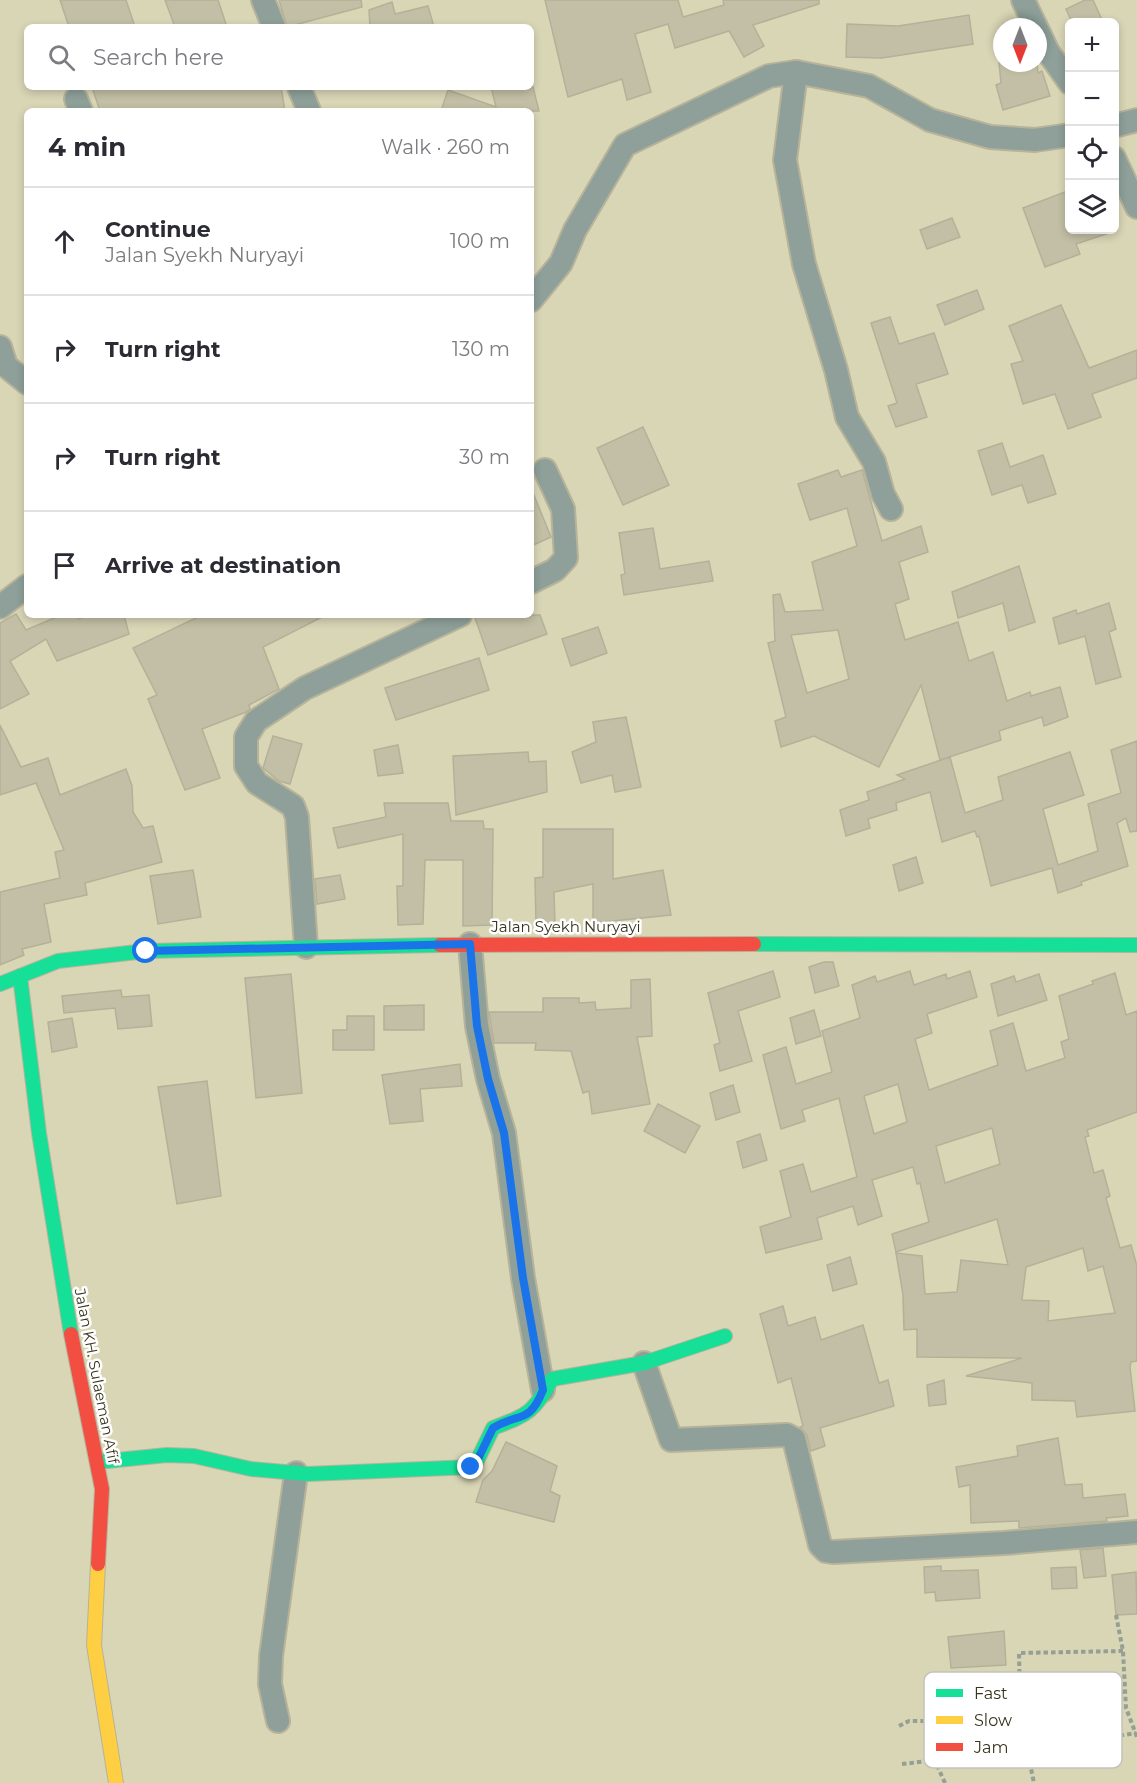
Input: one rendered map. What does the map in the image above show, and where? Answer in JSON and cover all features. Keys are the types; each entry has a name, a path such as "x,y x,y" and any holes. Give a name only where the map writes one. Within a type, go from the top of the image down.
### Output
{"street":[{"path":"263,0 273,24"},
{"path":"1023,0 1032,18"},
{"path":"1047,49 1065,76"},
{"path":"534,296 561,263 575,230 625,146 769,76 796,72 869,86 930,120 990,137 1035,140 1065,136"},
{"path":"796,72 785,160 804,264 836,369 847,417 874,462 883,494 891,509"},
{"path":"300,90 308,108"},
{"path":"1119,125 1137,120"},
{"path":"1119,169 1137,207"},
{"path":"0,347 6,366 24,381"},
{"path":"534,580 555,570 566,558 562,509 545,470"},
{"path":"0,607 24,588"},
{"path":"306,947 297,816 293,806 257,783 246,766 246,737 256,722 305,688 454,618"},
{"name":"Jalan Syekh Nuryayi","path":"0,984 58,961 98,955 306,947 933,942 1137,945"},
{"path":"470,944 477,1026 488,1079 504,1133 523,1278 543,1390"},
{"name":"Jalan KH. Sulaeman Afif","path":"20,976 39,1133 77,1371 102,1489 94,1645 116,1783"},
{"path":"97,1462 167,1455 194,1456 251,1470 296,1473 471,1467 476,1463 493,1428 528,1415 538,1404 543,1390 552,1379 644,1364 724,1336"},
{"path":"644,1364 671,1440 787,1435 794,1438 820,1545 826,1551 1004,1543 1137,1532"},
{"path":"278,1721 270,1684 271,1656 296,1473"}],"path":[{"path":"1116,1615 1123,1651 1126,1708 1136,1735"},
{"path":"1019,1672 1019,1653 1123,1651"},
{"path":"898,1726 909,1721 924,1721"},
{"path":"902,1764 924,1761"},
{"path":"938,1768 945,1783"},
{"path":"1031,1768 1034,1783"}],"building":[{"path":"60,0 126,0 134,24 68,24"},
{"path":"165,0 218,0 226,24 174,24"},
{"path":"279,0 361,0 362,7 298,24 286,24"},
{"path":"545,0 678,0 683,17 724,5 723,0 819,0 819,4 753,25 764,46 744,57 729,31 675,48 668,24 635,34 651,92 627,100 622,79 568,97"},
{"path":"1085,0 1093,0 1101,18 1070,18 1066,9"},
{"path":"392,2 395,14 428,6 433,24 370,24 369,10"},
{"path":"969,15 973,44 882,58 846,57 847,24 898,26"},
{"path":"1000,72 1042,72 1050,96 1003,110 996,85 1001,83"},
{"path":"93,90 282,90 284,108 99,108"},
{"path":"448,90 496,107 492,90 534,90 539,111 534,111 534,108 442,108"},
{"path":"1065,192 1065,234 1106,234 1076,244 1080,254 1045,267 1023,208"},
{"path":"952,218 960,237 927,249 920,230"},
{"path":"977,290 984,309 945,325 937,305"},
{"path":"1061,305 1089,368 1137,350 1137,378 1092,394 1101,417 1068,429 1055,394 1023,404 1011,364 1023,361 1009,326"},
{"path":"890,317 899,344 934,333 948,374 916,384 927,417 896,427 888,406 897,403 871,323"},
{"path":"643,427 669,485 623,505 597,448"},
{"path":"1002,443 1010,467 1043,455 1056,494 1028,503 1022,485 992,495 978,451"},
{"path":"838,470 841,477 862,470 882,541 921,526 928,552 899,562 909,599 895,604 905,640 958,622 969,661 993,652 1007,701 1030,692 1031,696 1060,687 1068,717 1044,726 1042,717 999,731 1001,740 940,760 921,685 879,767 814,736 781,747 775,721 786,717 768,643 775,641 773,595 780,594 785,612 823,610 812,562 857,546 847,508 810,520 798,484","holes":["838,630 849,679 807,693 791,635"]},
{"path":"534,495 551,537 534,545"},
{"path":"653,528 660,569 709,561 713,581 624,595 621,575 625,574 619,533"},
{"path":"1019,566 1035,622 1009,631 1003,603 958,618 952,592"},
{"path":"1109,603 1116,629 1109,632 1121,677 1096,684 1085,636 1059,644 1053,618 1076,610 1077,614"},
{"path":"16,614 26,630 54,618 125,618 129,634 57,661 46,639 10,661 29,694 0,709 0,623"},
{"path":"534,615 540,615 547,634 488,655 475,618 534,618"},
{"path":"196,618 320,618 263,647 279,689 249,705 250,709 246,712 202,729 220,778 185,790 148,699 157,695 133,648"},
{"path":"598,627 607,653 571,666 562,639"},
{"path":"479,658 489,690 396,720 385,688"},
{"path":"626,717 641,787 615,792 612,775 581,783 572,752 596,742 593,722"},
{"path":"0,725 21,767 48,758 60,795 126,769 132,786 133,812 143,828 153,826 162,862 85,883 87,895 44,904 51,942 22,949 24,955 0,965 0,892 60,878 55,852 64,850 36,783 0,795"},
{"path":"273,736 302,744 290,784 279,781 263,768"},
{"path":"1137,741 1137,831 1130,832 1126,818 1117,823 1128,866 1081,882 1082,885 1058,893 1052,868 991,886 979,836 977,837 975,831 942,842 930,792 896,803 897,810 868,819 870,828 846,836 840,810 869,800 867,792 905,779 897,775 950,757 965,813 1003,800 998,777 1070,752 1084,795 1043,809 1058,865 1098,851 1088,804 1121,793 1111,750"},
{"path":"398,745 403,773 378,776 374,750"},
{"path":"528,752 529,762 546,761 547,792 456,815 453,756"},
{"path":"384,803 448,803 451,821 483,821 484,829 493,829 492,925 463,926 463,860 425,860 423,924 398,925 397,886 403,886 403,834 338,848 333,828 386,817"},
{"path":"543,829 613,829 613,879 663,870 671,915 593,923 593,884 554,892 555,925 536,925 535,878 543,877"},
{"path":"916,857 923,883 899,891 893,865"},
{"path":"193,870 201,917 158,924 150,876"},
{"path":"340,875 345,899 317,904 315,879"},
{"path":"824,962 833,962 839,986 815,993 809,967"},
{"path":"773,971 780,997 738,1011 752,1061 720,1071 714,1045 720,1043 708,993"},
{"path":"910,971 914,985 946,974 947,979 970,971 977,997 927,1014 932,1033 915,1039 929,1090 998,1065 990,1031 1013,1023 1026,1071 1065,1058 1061,1042 1069,1039 1059,996 1093,984 1092,981 1115,973 1126,1015 1137,1011 1137,1112 1087,1130 1089,1136 1085,1137 1094,1173 1103,1170 1110,1196 1106,1198 1120,1248 1131,1245 1137,1266 1137,1361 1131,1362 1130,1367 1135,1411 1077,1417 1075,1401 1032,1400 1032,1383 966,1376 1022,1358 917,1357 917,1329 904,1330 903,1295 896,1253 922,1256 925,1294 957,1292 961,1260 1008,1265 997,1219 896,1252 892,1234 929,1222 920,1183 917,1184 913,1167 872,1180 882,1216 858,1225 853,1206 817,1218 822,1239 766,1253 760,1227 791,1217 780,1171 803,1164 811,1192 857,1177 839,1098 802,1110 805,1121 781,1129 763,1055 786,1047 796,1084 832,1072 822,1031 860,1018 852,985 875,976 877,982","holes":["898,1084 907,1122 874,1134 864,1096","992,1128 1000,1164 945,1183 936,1146","1083,1248 1088,1271 1103,1266 1115,1313 1048,1321 1049,1301 1022,1300 1026,1267"]},
{"path":"291,974 302,1093 256,1098 245,978"},
{"path":"1039,974 1047,1000 998,1016 991,984 1014,976 1016,982"},
{"path":"650,979 652,1036 637,1037 650,1104 592,1114 589,1091 583,1093 571,1051 535,1050 536,1043 494,1043 489,1012 543,1012 543,998 579,998 579,1003 595,1002 596,1010 631,1008 631,980"},
{"path":"121,990 122,997 149,995 152,1026 118,1029 115,1008 64,1013 62,996"},
{"path":"424,1005 424,1030 384,1030 384,1006"},
{"path":"814,1010 821,1036 796,1044 790,1018"},
{"path":"347,1016 374,1016 374,1050 333,1050 333,1030 347,1030"},
{"path":"72,1018 77,1047 52,1052 48,1022"},
{"path":"460,1064 462,1086 420,1089 423,1121 390,1124 382,1075"},
{"path":"207,1081 221,1196 177,1204 158,1087"},
{"path":"733,1085 740,1112 716,1120 710,1093"},
{"path":"658,1104 700,1126 685,1153 644,1131"},
{"path":"760,1134 767,1160 743,1168 737,1142"},
{"path":"850,1257 857,1284 833,1291 827,1265"},
{"path":"783,1306 788,1326 815,1317 821,1340 863,1325 879,1383 888,1380 894,1406 820,1428 825,1446 811,1451 807,1435 800,1427 803,1426 791,1378 778,1383 760,1314"},
{"path":"944,1380 946,1404 929,1406 927,1385"},
{"path":"1058,1438 1065,1485 1082,1484 1083,1498 1125,1494 1128,1516 1106,1518 1107,1521 1019,1528 1019,1521 971,1523 970,1485 959,1487 956,1467 1018,1456 1017,1446"},
{"path":"506,1442 557,1466 550,1491 560,1496 554,1522 476,1502 483,1480 492,1471"},
{"path":"1103,1548 1106,1576 1084,1578 1080,1550"},
{"path":"941,1566 941,1571 978,1570 980,1598 936,1601 935,1592 925,1593 924,1567"},
{"path":"1076,1567 1077,1588 1052,1589 1051,1568"},
{"path":"1136,1572 1137,1614 1116,1615 1112,1575"},
{"path":"1004,1631 1006,1665 951,1668 948,1637"}],"traffic: fast":[{"path":"754,944 1137,945"},
{"path":"0,984 58,961 146,951 440,945"},
{"path":"20,976 39,1133 71,1334"},
{"path":"97,1462 167,1455 194,1456 251,1469 308,1474 471,1467 476,1463 493,1428 529,1411 540,1399 552,1379 644,1363 725,1336"}],"traffic: slow":[{"path":"98,1564 94,1645 116,1783"}],"traffic: jam":[{"path":"440,945 754,944"},
{"path":"71,1334 102,1489 98,1564"}],"route":[{"path":"146,951 470,944 477,1026 488,1079 504,1133 523,1278 543,1390 538,1404 528,1415 493,1428 476,1463 471,1467"}]}
